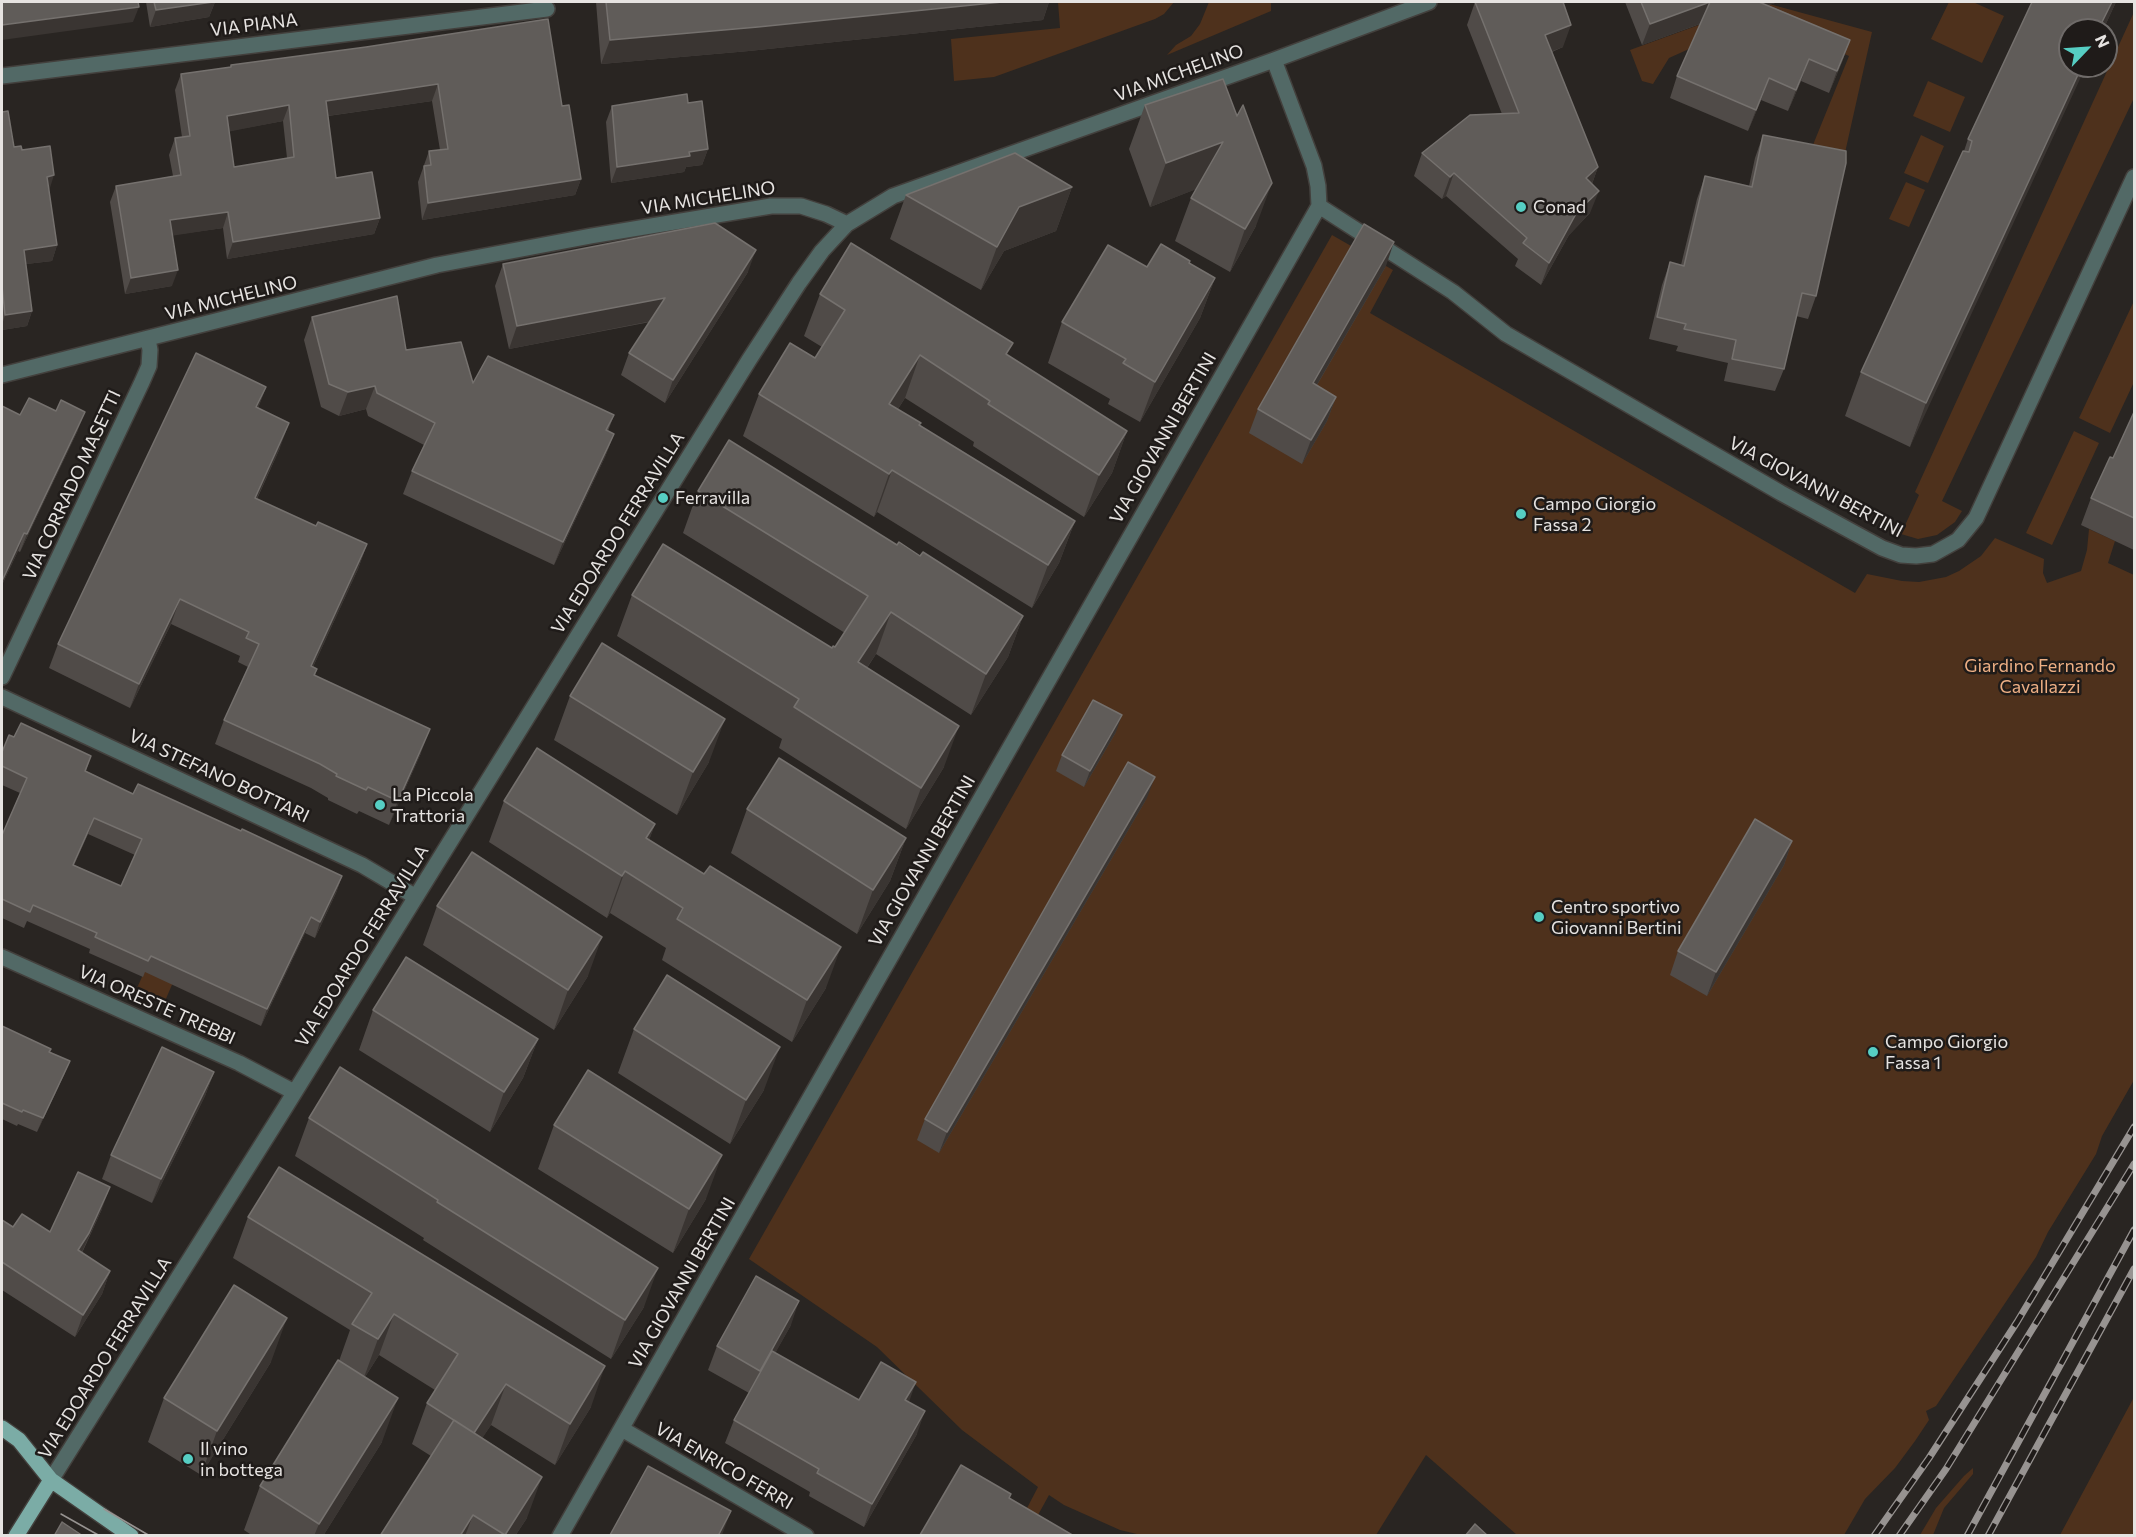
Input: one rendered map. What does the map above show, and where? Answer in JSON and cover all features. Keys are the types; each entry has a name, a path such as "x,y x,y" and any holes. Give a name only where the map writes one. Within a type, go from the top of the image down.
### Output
{"main road":[{"path":"2,1428 19,1440 51,1480 131,1536"},
{"path":"16,1536 51,1480"}],"street":[{"name":"VIA MICHELINO","path":"2,375 437,265 771,206 801,206 826,213 847,224 893,196 1429,2"},
{"name":"VIA PIANA","path":"2,76 547,9"},
{"path":"1274,60 1314,166 1319,206"},
{"name":"VIA GIOVANNI BERTINI","path":"560,1536 1319,206 1453,292 1506,334 1882,548 1901,555 1916,556 1933,554 1958,540 1976,518 2134,177"},
{"name":"VIA EDOARDO FERRAVILLA","path":"51,1480 749,360 822,251 847,224"},
{"name":"VIA CORRADO MASETTI","path":"2,677 149,366 148,339"},
{"name":"VIA STEFANO BOTTARI","path":"2,697 362,865 416,897"},
{"name":"VIA ORESTE TREBBI","path":"2,957 239,1063 294,1092"},
{"name":"VIA ENRICO FERRI","path":"622,1429 806,1536"}],"green space":[{"path":"1058,2 1174,2 1164,14 1155,19 994,77 954,81 951,39 1060,28"},
{"path":"1209,2 1271,2 1271,11 1167,55 1176,45 1191,36 1200,24"},
{"path":"1762,2 1872,32 1840,175 1804,167 1849,56 1760,17 1669,58 1653,84 1642,81 1630,50"},
{"path":"1949,2 1973,2 2004,16 1982,63 1931,39"},
{"path":"2134,12 2134,98 1942,501 1962,511 1955,522 1937,535 1918,539 1901,534 1919,495 1915,492 2104,78 2118,78 2118,47"},
{"path":"1928,81 1965,97 1950,132 1913,116"},
{"path":"1921,135 1944,146 1928,183 1904,173"},
{"path":"1906,182 1925,190 1909,227 1889,219"},
{"name":"Centro sportivo Giovanni Bertini","path":"1332,235 1393,270 1370,313 1855,593 1867,574 1919,582 1946,577 1981,556 1995,538 2044,559 2043,573 2047,583 2081,571 2087,550 2089,529 2115,541 2108,563 2134,575 2134,1080 2102,1136 2096,1154 2048,1232 2036,1257 1936,1406 1926,1411 1929,1420 1915,1441 1895,1468 1865,1499 1844,1535 1517,1535 1426,1455 1376,1535 1141,1535 1120,1530 1064,1505 1049,1495 1027,1535 1013,1535 1038,1487 962,1430 877,1347 749,1259"},
{"path":"2134,301 2134,382 2110,433 2079,418"},
{"path":"2074,431 2099,443 2052,545 2026,533"},
{"path":"205,908 165,1001 137,988 167,921"},
{"path":"2134,1397 2134,1535 2060,1535"},
{"path":"1973,1468 1973,1474 1944,1508 1933,1535 1920,1535 1936,1508"}],"building":[{"path":"2,2 138,2 139,7 2,25"},
{"path":"154,2 213,2 156,10"},
{"path":"606,2 1002,2 610,40"},
{"path":"1475,2 1563,2 1571,25 1545,35 1598,167 1586,178 1599,191 1577,212 1549,263 1523,243 1527,238 1454,173 1450,177 1422,153 1470,115 1519,113"},
{"path":"1641,2 1710,2 1650,24"},
{"path":"1710,2 1759,2 1850,40 1837,71 1809,59 1796,90 1769,78 1756,110 1677,76"},
{"path":"2032,2 2112,2 2104,18 2058,18 2058,78 2076,78 1926,403 1861,372 1963,151 1969,152 1972,141 1968,139"},
{"path":"548,19 562,106 569,105 581,179 428,203 424,166 431,165 429,151 448,149 438,84 326,101 336,178 372,172 380,218 233,242 228,212 170,220 178,270 131,278 116,186 181,175 175,138 190,136 181,74","holes":["289,105 294,157 234,167 227,116"]},
{"path":"1223,79 1237,116 1243,105 1272,183 1245,229 1191,198 1223,142 1166,163 1145,105"},
{"path":"687,94 688,103 702,101 708,149 689,152 690,156 617,167 612,106"},
{"path":"8,111 14,147 21,146 22,150 50,146 54,175 47,177 57,245 24,250 32,311 5,315 2,286 2,112"},
{"path":"1763,135 1846,151 1846,163 1816,296 1802,293 1784,369 1732,359 1736,340 1684,329 1686,324 1657,317 1670,262 1684,266 1705,176 1752,187"},
{"path":"1015,153 1072,187 1019,207 997,247 906,195"},
{"path":"715,223 756,250 673,380 629,353 665,298 517,326 503,264"},
{"path":"1364,224 1394,242 1313,383 1336,397 1311,440 1258,409"},
{"path":"851,243 1013,343 1006,354 1127,431 1099,475 988,404 990,401 920,355 889,404 921,423 919,425 1075,521 1048,565 892,470 889,474 759,394 790,343 815,358 845,310 820,294"},
{"path":"1161,244 1215,278 1155,382 1123,363 1126,359 1062,322 1108,245 1147,267"},
{"path":"397,296 406,350 461,342 473,383 488,356 614,415 606,430 614,434 563,542 412,471 435,423 377,393 375,386 348,392 329,384 312,317"},
{"path":"196,353 266,387 256,407 289,423 255,498 316,526 318,522 367,544 311,666 317,669 314,675 430,729 398,801 368,787 366,790 336,776 337,774 320,764 224,720 259,644 246,638 249,632 180,599 139,684 58,644"},
{"path":"29,398 56,411 61,400 85,412 2,581 2,406 20,415"},
{"path":"2134,412 2134,518 2091,498"},
{"path":"729,440 897,545 899,542 920,556 923,552 1023,616 986,674 891,612 858,662 959,726 921,788 794,707 799,699 632,595 663,544 832,648 835,647 868,596 698,491"},
{"path":"602,643 725,719 693,772 570,696"},
{"path":"1093,700 1122,715 1090,771 1062,755"},
{"path":"21,723 91,756 85,771 133,794 138,784 342,876 320,922 311,917 267,1009 151,956 148,961 95,937 97,933 33,905 30,912 2,899 2,835 27,778 2,766 2,752 9,735 14,737","holes":["94,818 142,839 121,886 73,865"]},
{"path":"537,748 655,824 646,838 704,874 710,866 841,947 807,1000 677,919 683,908 625,871 622,876 504,801"},
{"path":"779,758 906,838 873,890 747,809"},
{"path":"1128,762 1155,777 947,1132 925,1119"},
{"path":"1755,819 1792,841 1716,972 1678,951"},
{"path":"472,852 602,937 568,990 437,906"},
{"path":"406,957 538,1039 504,1092 373,1010"},
{"path":"667,975 780,1047 746,1100 634,1029"},
{"path":"2,1026 51,1049 49,1052 70,1061 43,1118 2,1103"},
{"path":"162,1047 214,1072 161,1179 111,1155"},
{"path":"340,1067 658,1268 625,1320 437,1202 438,1200 309,1118"},
{"path":"588,1070 722,1155 689,1209 554,1125"},
{"path":"279,1167 605,1366 570,1424 506,1384 474,1433 427,1403 458,1354 394,1314 378,1339 352,1324 372,1293 248,1217"},
{"path":"78,1172 110,1187 89,1233 78,1250 110,1271 83,1315 2,1262 2,1220 13,1227 22,1214 50,1232"},
{"path":"756,1276 799,1301 760,1371 717,1346"},
{"path":"234,1285 287,1318 217,1431 164,1398"},
{"path":"772,1351 859,1400 881,1362 916,1382 905,1400 925,1411 872,1504 817,1473 819,1469 734,1420"},
{"path":"338,1360 398,1398 319,1524 260,1486"},
{"path":"454,1420 542,1477 505,1535 473,1515 460,1536 380,1536"},
{"path":"961,1465 1011,1494 1009,1498 1074,1536 920,1535"},
{"path":"648,1466 731,1511 718,1536 610,1535"},
{"path":"62,1522 83,1536 54,1536"},
{"path":"1475,1524 1488,1536 1465,1536"}],"tram line":[{"path":"104,1509 150,1536"},
{"path":"61,1514 100,1536"}],"railway":[{"path":"1874,1536 1929,1458 2017,1322 2134,1127"},
{"path":"1899,1536 1946,1469 2134,1164"},
{"path":"1967,1536 2134,1230"},
{"path":"1988,1536 2134,1269"}],"place":[{"name":"Conad","path":"1521,207"},
{"name":"Ferravilla","path":"663,498"},
{"name":"Campo Giorgio Fassa 2","path":"1521,514"},
{"name":"La Piccola Trattoria","path":"380,805"},
{"name":"Centro sportivo Giovanni Bertini","path":"1539,917"},
{"name":"Campo Giorgio Fassa 1","path":"1873,1052"},
{"name":"Il vino in bottega","path":"188,1459"}],"park label":[{"name":"Giardino Fernando Cavallazzi","path":"2040,676"}]}
